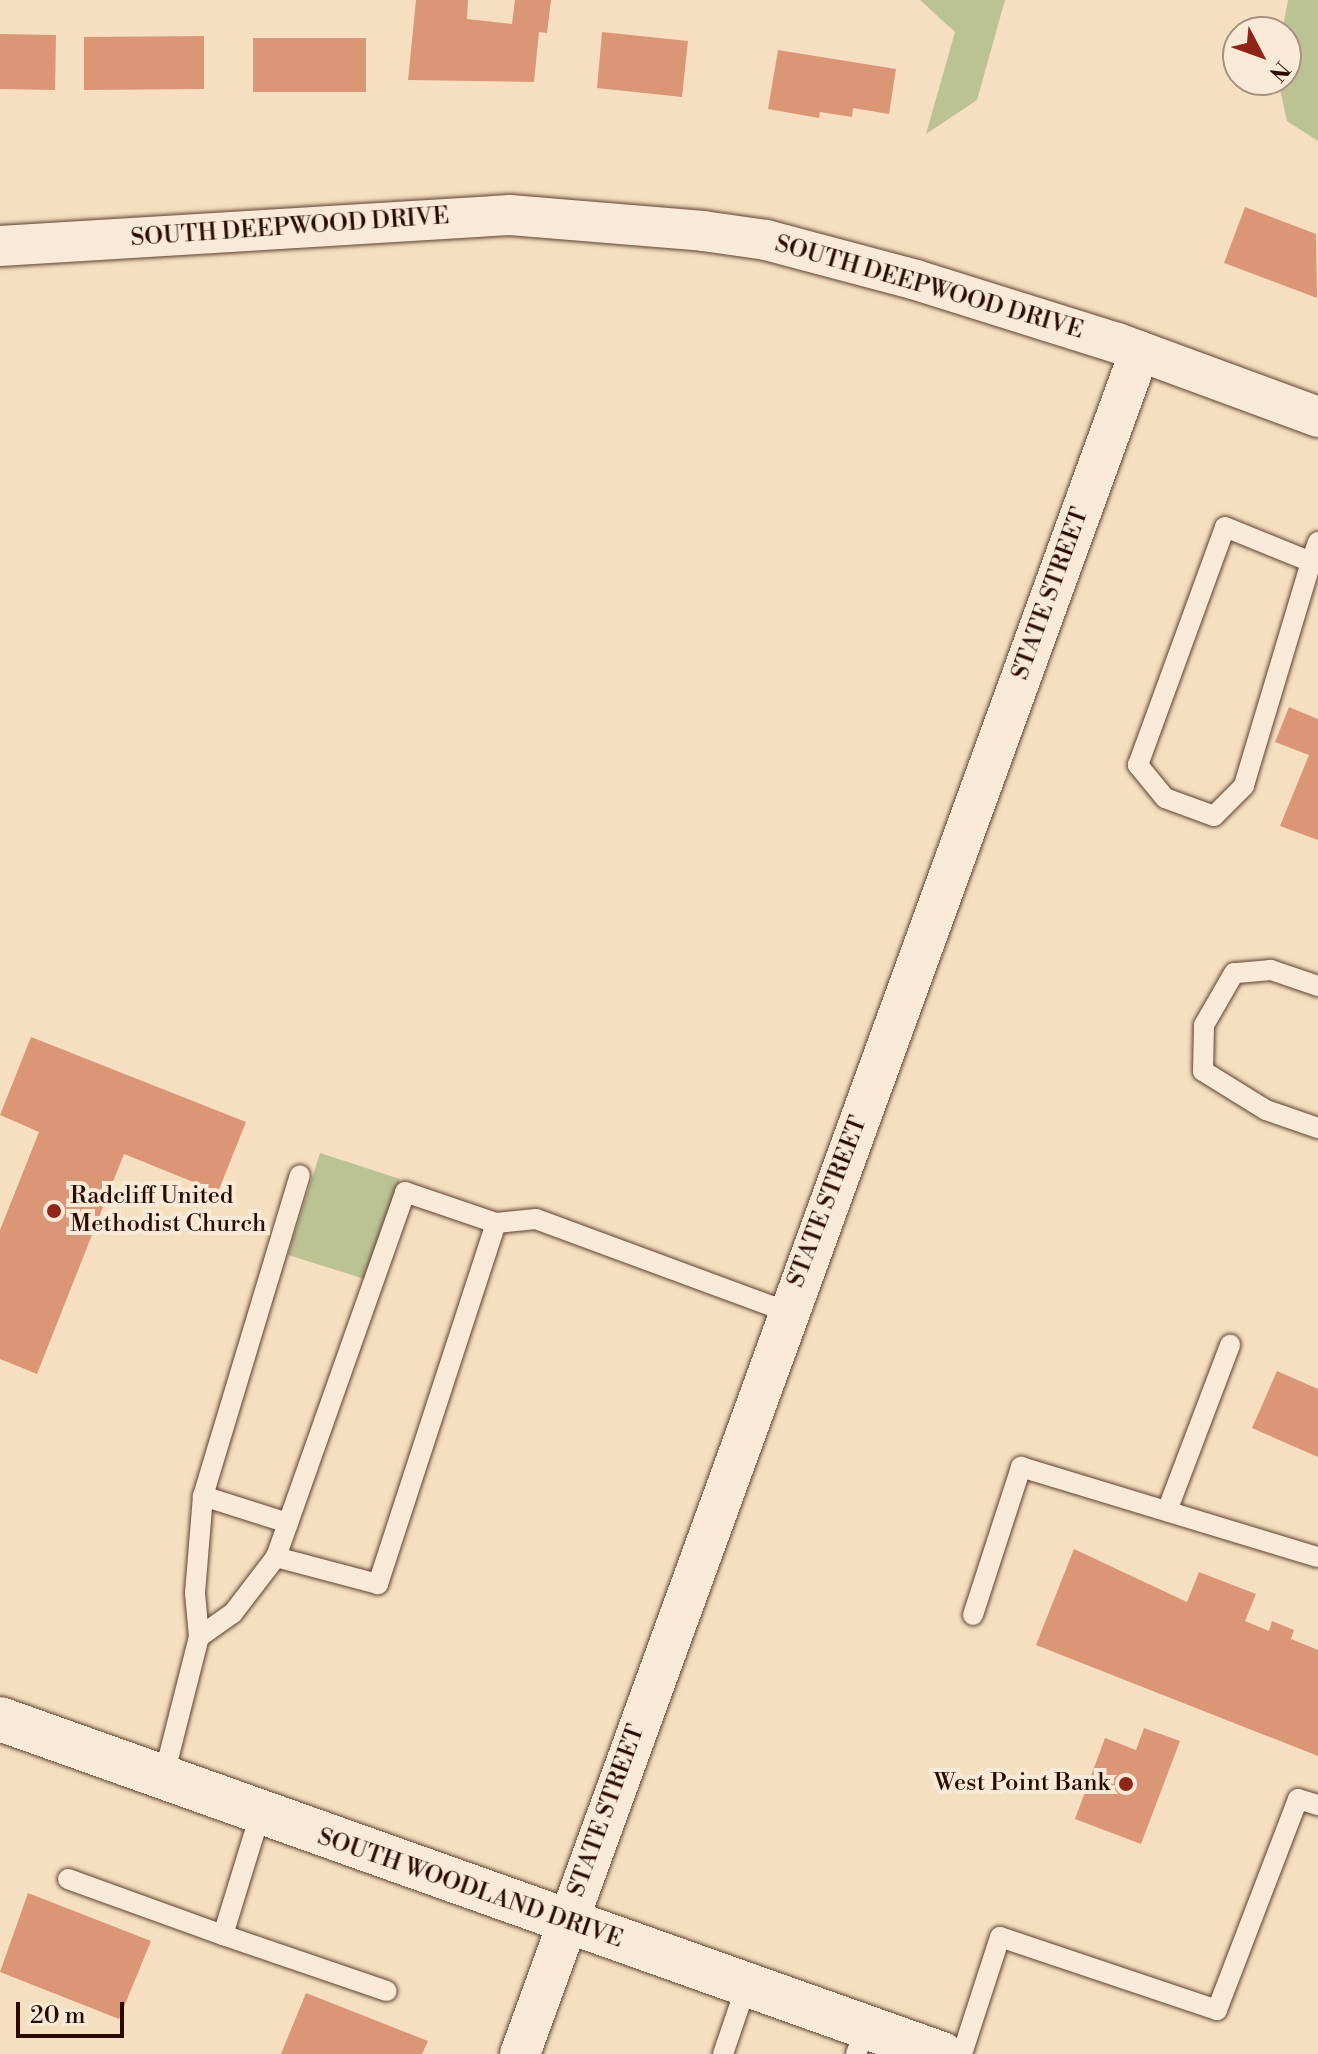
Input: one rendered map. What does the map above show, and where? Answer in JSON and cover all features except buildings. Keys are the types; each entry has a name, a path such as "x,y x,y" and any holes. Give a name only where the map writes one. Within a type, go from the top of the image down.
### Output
{"street":[{"name":"SOUTH DEEPWOOD DRIVE","path":"0,246 350,222 510,215 616,220 817,252 1140,351 1318,417"},
{"name":"STATE STREET","path":"520,2054 787,1312 1140,351"},
{"name":"SOUTH WOODLAND DRIVE","path":"0,1719 260,1815 746,1987 860,2042 942,2054"}],"lane":[{"path":"1314,563 1225,527 1138,765 1165,798 1214,816 1244,786 1314,563 1318,542"},
{"path":"1318,986 1271,970 1234,973 1204,1025 1203,1071 1266,1110 1318,1128"},
{"path":"163,1779 199,1637 195,1593 203,1496 300,1175"},
{"path":"199,1637 233,1613 276,1557 405,1192 496,1223 536,1219 787,1312"},
{"path":"276,1557 378,1584 496,1223"},
{"path":"1167,1511 1230,1345"},
{"path":"973,1615 1021,1467 1318,1557"},
{"path":"203,1496 288,1523"},
{"path":"962,2054 1000,1937 1217,2010 1298,1799 1318,1805"},
{"path":"223,1935 260,1815"},
{"path":"68,1879 387,1991"},
{"path":"723,2054 746,1987"}],"green space":[{"path":"920,0 1005,0 977,100 926,134 955,32"},
{"path":"1288,0 1318,0 1318,141 1287,121 1282,96 1302,96 1302,16 1285,16"},
{"path":"320,1153 400,1179 368,1280 288,1255"}],"place":[{"name":"Radcliff United Methodist Church","path":"54,1211"},
{"name":"West Point Bank","path":"1126,1784"}]}
